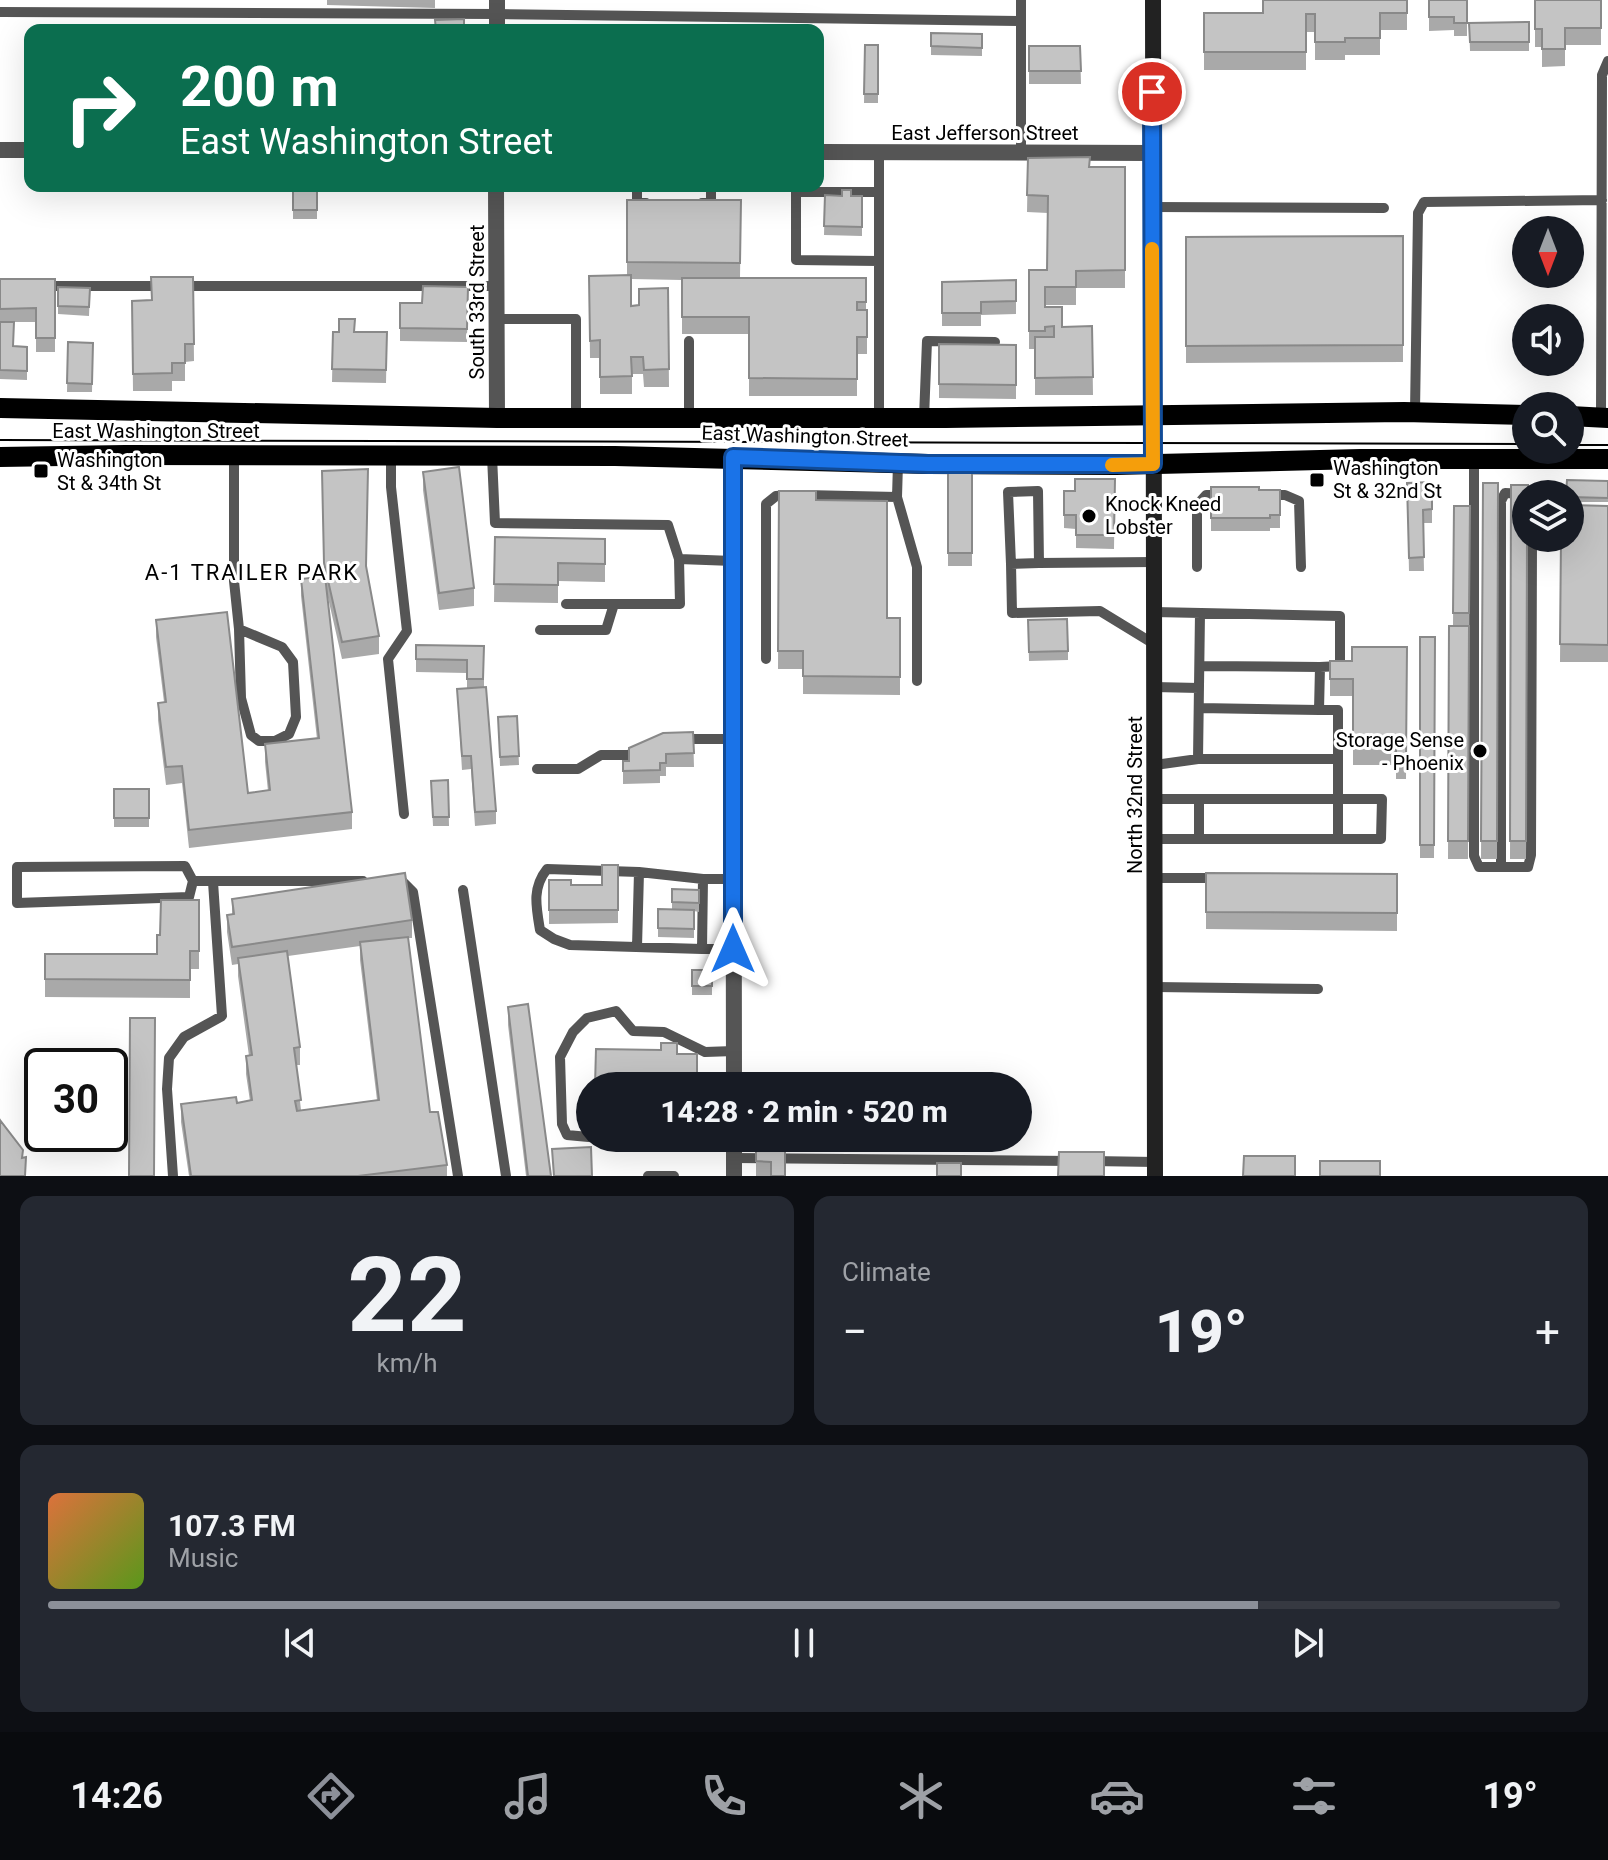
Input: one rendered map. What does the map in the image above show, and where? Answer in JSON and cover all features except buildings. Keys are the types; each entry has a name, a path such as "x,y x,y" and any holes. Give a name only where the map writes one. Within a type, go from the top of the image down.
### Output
{"main road":[{"name":"North 32nd Street","path":"1153,0 1155,1169"},
{"name":"East Washington Street","path":"0,408 497,418 924,418 1415,412 1512,415"},
{"path":"1584,417 1605,418"},
{"name":"East Washington Street","path":"0,457 733,457 898,463 1153,464 1608,459"}],"street":[{"path":"0,150 24,150"},
{"name":"East Jefferson Street","path":"824,152 1152,153"},
{"name":"South 33rd Street","path":"496,192 497,418"},
{"path":"733,457 734,1072"},
{"path":"734,1152 734,1176"}],"lane":[{"path":"1021,0 1021,153"},
{"path":"0,12 1021,21"},
{"path":"1605,418 1602,75 1608,61"},
{"path":"879,152 879,418"},
{"path":"637,192 637,203 652,203"},
{"path":"696,203 711,203 711,192"},
{"path":"879,192 796,192 796,260 879,261"},
{"path":"1415,412 1418,213 1424,202 1602,200"},
{"path":"1152,207 1384,208"},
{"path":"29,285 497,286"},
{"path":"497,319 576,319 576,418"},
{"path":"689,341 689,417"},
{"path":"924,418 927,341 995,342"},
{"path":"234,455 234,581 241,698 251,735 259,741 275,741 289,734 296,717 293,662 282,647 239,629"},
{"path":"391,455 391,487 407,631 388,659 404,814"},
{"path":"492,456 495,523 668,525 679,559 680,604 566,604"},
{"path":"1474,459 1474,856 1479,867 1528,867 1531,855 1532,552"},
{"path":"898,463 897,497 917,567 917,681"},
{"path":"1039,563 1038,491 1008,492 1012,613 1100,611 1154,644"},
{"path":"1501,867 1501,501 1505,493 1512,493"},
{"path":"766,659 766,504 776,496 786,495 897,497"},
{"path":"1197,567 1199,500 1206,495 1233,495"},
{"path":"1259,495 1285,495 1299,501 1301,567"},
{"path":"679,559 733,561"},
{"path":"1011,564 1154,562"},
{"path":"540,630 606,630 614,604"},
{"path":"1154,612 1340,616 1340,666 1200,666"},
{"path":"1198,759 1200,613"},
{"path":"1319,710 1320,667"},
{"path":"1154,687 1199,688"},
{"path":"1199,708 1338,710 1338,839"},
{"path":"664,740 734,739"},
{"path":"537,769 578,769 601,755 628,755 652,745"},
{"path":"1155,765 1198,759 1338,759"},
{"path":"1155,799 1382,799 1381,839 1155,839"},
{"path":"1199,799 1199,839"},
{"path":"185,866 193,881 189,897 17,903 17,867 185,866"},
{"path":"733,949 570,945 540,930 536,883 547,869 734,879"},
{"path":"637,947 639,872"},
{"path":"1155,878 1234,878"},
{"path":"702,949 703,879"},
{"path":"193,881 371,881"},
{"path":"386,881 402,881 413,892 458,1176"},
{"path":"173,1176 167,1089 169,1058 184,1037 222,1016 213,882"},
{"path":"463,890 506,1176"},
{"path":"1155,987 1318,989"},
{"path":"576,1136 567,1135 562,1124 560,1057 573,1032 587,1018 616,1011 633,1031 664,1032 705,1052 734,1051"},
{"path":"734,1158 1155,1169"},
{"path":"648,1176 674,1176"}],"tram line":[{"path":"0,440 1512,444"},
{"path":"1584,445 1608,445"}],"slow traffic":[{"path":"1112,465 1153,464 1152,249"}],"place":[{"name":"Washington St & 34th St","path":"41,471"},
{"name":"Washington St & 32nd St","path":"1317,480"},
{"name":"Knock Kneed Lobster","path":"1089,516"},
{"name":"Storage Sense - Phoenix","path":"1480,751"}],"district":[{"name":"A-1 TRAILER PARK","path":"252,572"}],"route":[{"path":"733,949 733,457 928,464 1153,464 1152,92"}]}
